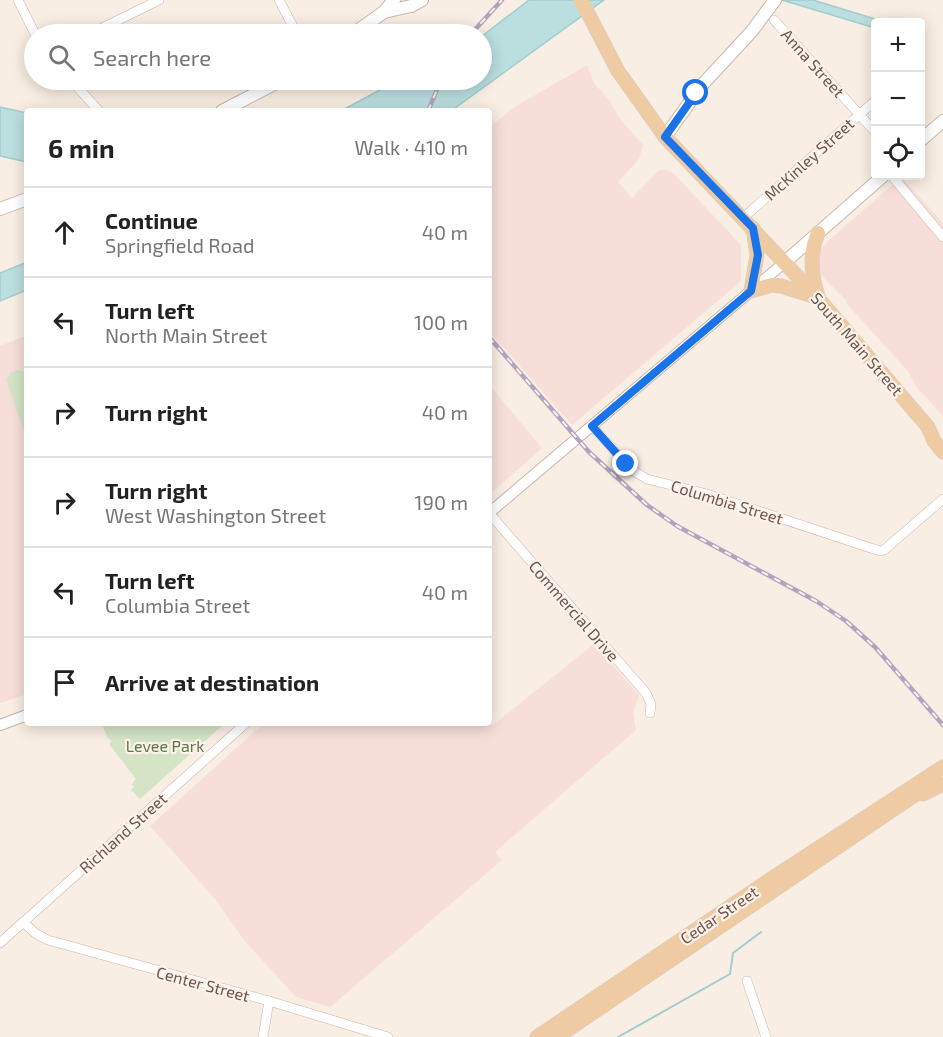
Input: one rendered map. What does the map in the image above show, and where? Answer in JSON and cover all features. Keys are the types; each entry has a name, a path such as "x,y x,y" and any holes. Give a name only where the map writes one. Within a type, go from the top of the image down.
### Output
{"main road":[{"path":"367,24 384,12 394,0"},
{"path":"384,12 411,6 422,0"},
{"name":"South Main Street","path":"581,0 618,71 665,137 818,298 928,427 934,441 943,452"},
{"path":"665,137 702,85 752,31 775,0"},
{"path":"228,108 263,90"},
{"path":"925,137 943,121"},
{"path":"785,262 878,180"},
{"path":"0,209 24,200"},
{"path":"748,223 758,255 751,291 772,285 818,298"},
{"path":"818,233 814,241 811,260 813,282 818,298"},
{"name":"South Main Street","path":"928,427 943,435"},
{"path":"903,799 943,760"},
{"path":"903,799 943,767"},
{"path":"903,799 943,776"},
{"path":"903,799 943,784"},
{"name":"Cedar Street","path":"537,1037 903,799"},
{"name":"Cedar Street","path":"557,1037 775,884"}],"street":[{"path":"18,0 30,24"},
{"path":"110,24 159,0"},
{"path":"279,0 292,24"},
{"name":"Anna Street","path":"774,20 871,128"},
{"path":"79,90 96,108"},
{"name":"McKinley Street","path":"748,223 871,104"},
{"path":"895,180 943,237"},
{"path":"492,510 785,262"},
{"name":"Columbia Street","path":"592,426 632,470 647,479 707,494 880,551 943,499"},
{"name":"Commercial Drive","path":"492,516 646,693 651,704 650,713"},
{"path":"0,725 24,716"},
{"name":"Richland Street","path":"0,943 243,726"},
{"name":"Center Street","path":"23,922 35,933 48,940 269,1001 388,1037"},
{"path":"747,981 766,1037"},
{"path":"262,1037 269,1001"}],"shaded area":[{"path":"587,65 594,83 610,101 620,119 643,145 639,159 618,182 632,198 658,171 663,169 673,173 741,245 741,281 572,425 492,334 492,126 513,108"},
{"path":"904,180 943,223 943,416 916,386 908,371 821,275 818,262 820,251 828,241 897,181"},
{"path":"24,336 24,695 0,703 0,346"},
{"path":"492,389 542,448 492,492"},
{"path":"594,644 639,695 633,713 636,730 495,852 502,860 330,1007 296,997 244,940 216,900 150,826 261,726 493,725"}],"green space":[{"path":"17,370 24,371 24,431 6,380 10,373"},
{"name":"Levee Park","path":"103,726 222,726 140,799 131,790 136,779 109,744 112,741 107,737"}],"water":[{"path":"529,0 604,0 492,81 492,28"},
{"path":"782,0 813,0 872,18 871,27"},
{"path":"380,90 480,90 455,108 347,108"},
{"path":"0,107 24,112 24,161 0,156"},
{"path":"24,263 24,291 0,301 0,273"}],"waterway":[{"path":"618,1037 730,974 733,953 761,932"}],"railway":[{"path":"480,24 502,0"},
{"path":"429,108 437,90"},
{"path":"492,340 589,452 647,505 677,526 816,601 846,621 875,647 943,725"}],"route":[{"path":"626,464 592,426 751,291 756,271 758,255 753,228 665,137 696,93"}]}
